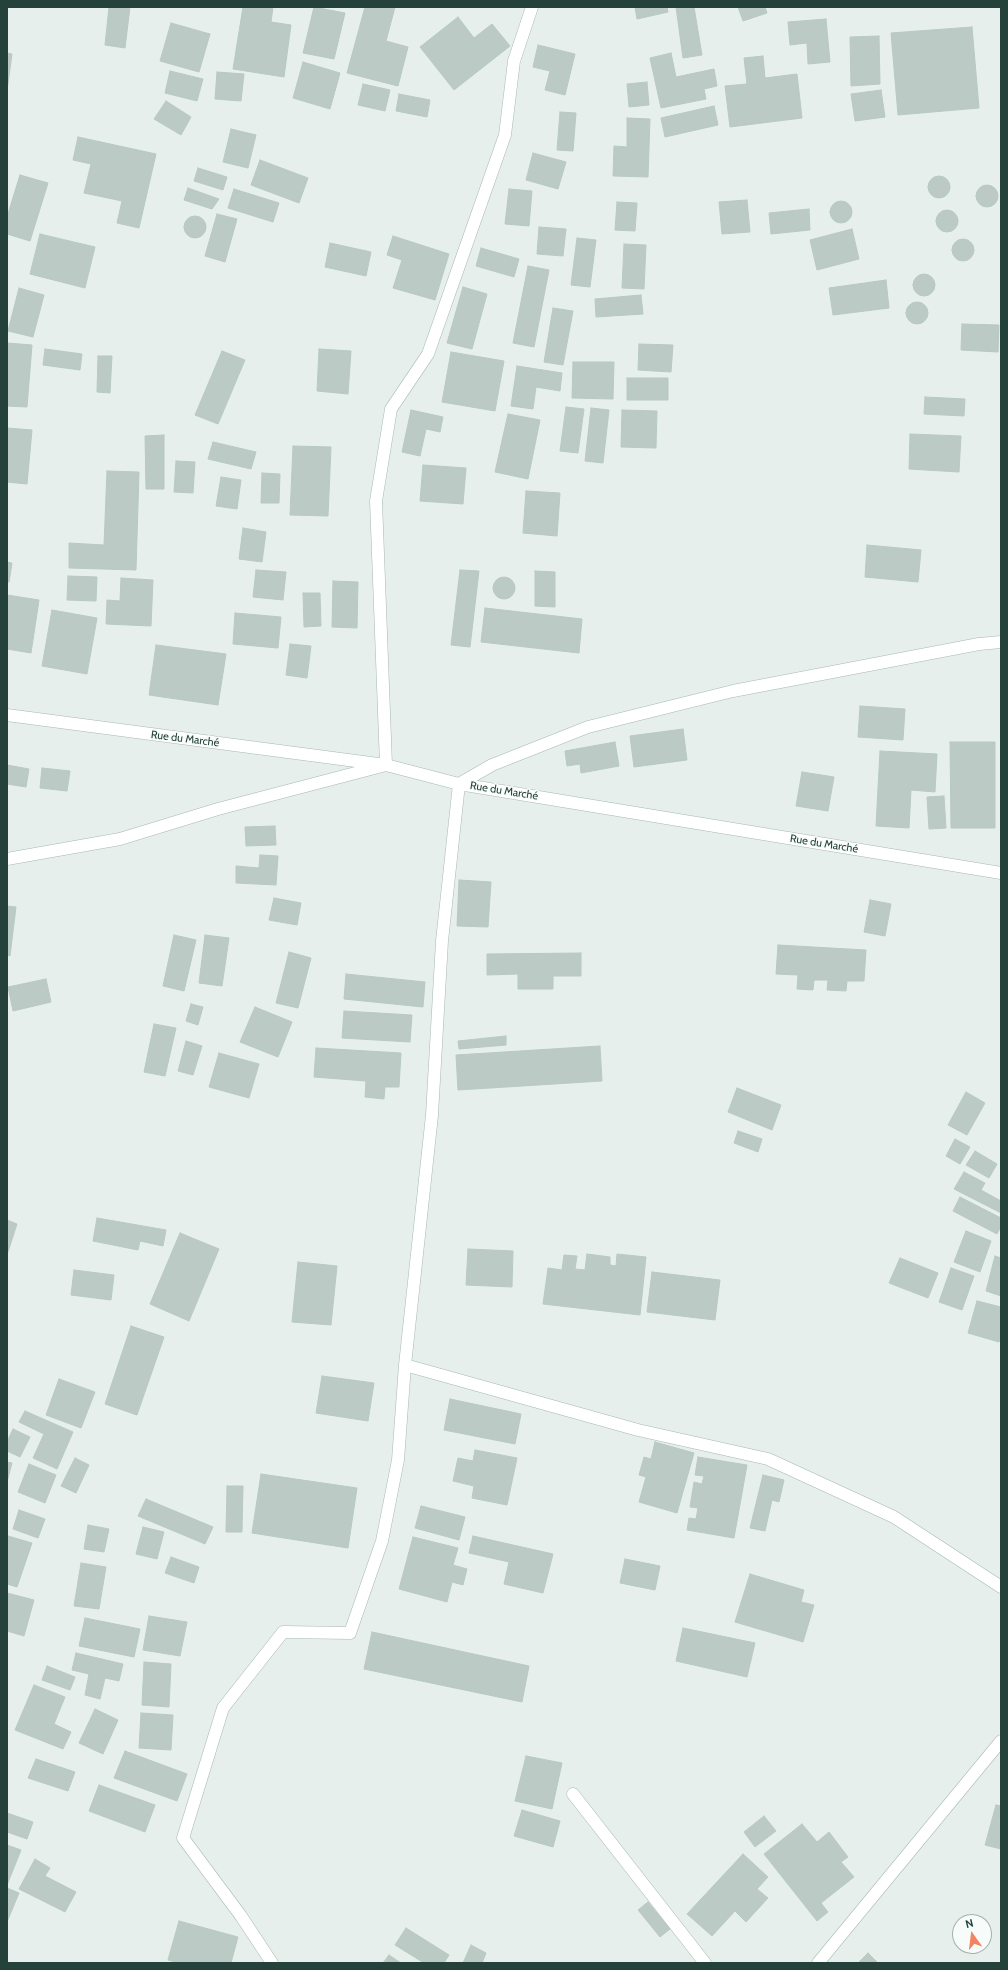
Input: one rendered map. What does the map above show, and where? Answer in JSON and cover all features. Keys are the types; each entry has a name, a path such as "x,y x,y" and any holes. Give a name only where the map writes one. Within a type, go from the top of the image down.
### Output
{"street":[{"path":"7,859 120,839 218,809 386,765 376,501 391,409 428,354 505,135 514,61 532,7"},
{"path":"272,1963 241,1916 183,1838 223,1708 283,1632 350,1633 384,1534 398,1460 405,1365 432,1115 442,941 459,784 492,765 588,728 733,691 979,644 1001,642"},
{"name":"Rue du Marché","path":"7,715 386,765 459,784 1001,873"},
{"path":"405,1365 638,1430 768,1460 894,1517 1001,1587"},
{"path":"818,1963 1001,1741"},
{"path":"573,1794 705,1963"}],"building":[{"path":"109,7 130,7 125,48 105,45"},
{"path":"243,7 273,7 271,22 291,25 284,77 233,69"},
{"path":"314,7 345,13 334,59 303,53"},
{"path":"365,7 395,7 386,41 408,47 398,86 347,73"},
{"path":"635,7 667,7 668,12 637,19"},
{"path":"676,7 694,7 702,55 683,58"},
{"path":"738,7 765,7 767,13 743,21"},
{"path":"458,17 474,38 492,24 510,46 454,90 420,47"},
{"path":"826,19 830,62 808,64 807,43 790,45 788,22"},
{"path":"171,23 210,34 199,72 160,61"},
{"path":"972,27 979,108 898,115 891,33"},
{"path":"879,36 880,84 851,86 850,37"},
{"path":"538,45 575,54 565,95 545,90 550,71 533,67"},
{"path":"7,53 12,54 7,91"},
{"path":"671,53 676,77 714,69 717,86 704,89 706,99 661,108 650,58"},
{"path":"763,56 765,78 797,74 802,118 730,127 725,86 747,84 744,58"},
{"path":"303,62 340,73 330,109 293,98"},
{"path":"170,71 203,79 197,101 165,93"},
{"path":"217,72 244,74 241,101 215,99"},
{"path":"647,82 649,105 629,107 627,84"},
{"path":"363,84 390,90 385,111 358,105"},
{"path":"881,90 885,117 855,121 851,94"},
{"path":"399,94 430,100 427,117 396,111"},
{"path":"166,101 191,117 181,135 154,119"},
{"path":"714,106 718,125 665,137 661,118"},
{"path":"560,112 576,113 573,151 557,150"},
{"path":"627,118 650,119 648,177 613,176 614,146 627,147"},
{"path":"231,129 256,135 248,168 223,162"},
{"path":"78,137 156,154 139,228 117,223 122,201 84,193 91,164 73,160"},
{"path":"533,153 566,162 558,189 526,180"},
{"path":"260,160 308,178 299,203 251,185"},
{"path":"198,168 227,177 223,190 194,181"},
{"path":"20,175 48,183 30,241 7,234 7,217"},
{"path":"939,176 947,179 950,187 947,195 939,198 931,195 928,187 931,179"},
{"path":"987,185 995,188 998,196 995,204 987,207 979,204 976,196 979,188"},
{"path":"188,188 219,199 212,209 184,200"},
{"path":"234,189 279,203 273,222 228,208"},
{"path":"509,189 532,191 529,226 505,224"},
{"path":"747,200 750,232 722,234 719,202"},
{"path":"841,201 849,204 852,212 849,220 841,223 833,220 830,212 833,204"},
{"path":"617,202 637,203 635,231 615,230"},
{"path":"809,209 810,230 771,234 769,213"},
{"path":"947,210 955,213 958,221 955,229 947,232 939,229 936,221 939,213"},
{"path":"217,214 237,219 225,262 205,256"},
{"path":"195,216 203,219 206,227 203,235 195,238 187,235 184,227 187,219"},
{"path":"539,227 566,229 563,256 537,254"},
{"path":"852,229 859,259 817,270 810,240"},
{"path":"40,234 95,247 85,288 30,274"},
{"path":"393,236 449,254 435,300 393,288 402,260 387,255"},
{"path":"577,238 596,240 590,287 571,285"},
{"path":"963,239 971,242 974,250 971,258 963,261 955,258 952,250 955,242"},
{"path":"330,243 371,252 366,276 325,267"},
{"path":"624,244 646,245 644,289 622,288"},
{"path":"481,248 519,259 514,277 476,266"},
{"path":"528,266 549,270 534,347 513,343"},
{"path":"924,274 932,277 935,285 932,293 924,296 916,293 913,285 916,277"},
{"path":"886,280 889,308 833,315 829,288"},
{"path":"463,287 487,294 472,349 447,343"},
{"path":"19,288 44,295 33,337 8,331"},
{"path":"641,295 643,314 596,317 595,299"},
{"path":"917,302 925,305 928,313 925,321 917,324 909,321 906,313 909,305"},
{"path":"553,308 573,311 563,365 544,362"},
{"path":"962,324 999,325 998,352 961,350"},
{"path":"7,343 32,345 27,407 7,406"},
{"path":"639,344 673,345 671,372 638,370"},
{"path":"45,349 82,354 80,370 43,365"},
{"path":"319,349 351,351 348,394 317,391"},
{"path":"222,351 245,360 218,424 195,415"},
{"path":"451,352 504,361 495,411 442,402"},
{"path":"98,356 112,356 110,393 97,392"},
{"path":"573,362 614,362 613,399 572,398"},
{"path":"517,366 562,373 560,391 536,387 533,409 511,406"},
{"path":"627,378 668,378 668,400 627,400"},
{"path":"925,397 965,399 964,416 924,414"},
{"path":"566,407 584,409 578,453 560,451"},
{"path":"591,408 609,410 603,463 585,461"},
{"path":"411,410 443,417 440,432 426,429 420,456 402,452"},
{"path":"622,410 657,411 656,448 621,447"},
{"path":"508,414 540,420 528,479 495,472"},
{"path":"7,428 32,430 27,484 7,482"},
{"path":"910,434 961,436 959,472 909,469"},
{"path":"164,435 164,489 146,489 145,436"},
{"path":"213,442 256,452 251,469 208,459"},
{"path":"293,446 331,447 328,516 290,515"},
{"path":"176,461 195,462 193,493 174,492"},
{"path":"423,465 466,468 463,504 420,501"},
{"path":"107,471 139,472 136,570 69,568 69,543 104,545"},
{"path":"262,473 280,474 279,503 261,503"},
{"path":"221,477 241,480 237,509 216,506"},
{"path":"526,491 560,493 557,536 523,533"},
{"path":"243,528 266,532 262,562 239,559"},
{"path":"867,545 921,550 918,582 865,577"},
{"path":"7,562 12,563 9,582 7,582"},
{"path":"256,570 286,572 283,600 253,597"},
{"path":"460,570 479,571 470,647 451,645"},
{"path":"535,571 555,572 555,607 535,606"},
{"path":"68,576 97,577 96,601 67,600"},
{"path":"504,577 512,580 515,588 512,596 504,599 496,596 493,588 496,580"},
{"path":"121,578 153,580 151,626 106,624 107,600 120,601"},
{"path":"333,581 358,582 357,628 332,627"},
{"path":"303,593 320,593 321,626 304,627"},
{"path":"7,595 39,600 31,653 7,649"},
{"path":"485,608 582,619 579,653 481,642"},
{"path":"52,610 97,618 87,674 42,666"},
{"path":"235,613 281,617 278,648 233,644"},
{"path":"290,644 311,646 307,678 286,675"},
{"path":"156,645 226,654 218,705 149,695"},
{"path":"860,706 905,709 903,740 858,737"},
{"path":"683,729 687,760 634,767 630,736"},
{"path":"615,742 619,766 581,773 580,764 567,766 565,751"},
{"path":"950,742 995,742 995,828 951,828"},
{"path":"880,751 937,754 935,792 911,790 909,828 876,826"},
{"path":"7,765 29,769 26,787 7,784"},
{"path":"42,768 70,771 67,791 40,788"},
{"path":"802,772 834,777 828,811 796,806"},
{"path":"944,796 946,828 929,829 927,797"},
{"path":"275,826 276,845 246,846 245,827"},
{"path":"260,855 278,856 276,885 236,883 236,866 259,868"},
{"path":"459,880 491,882 488,927 457,926"},
{"path":"274,898 301,903 297,925 269,920"},
{"path":"870,900 891,904 885,936 864,932"},
{"path":"7,906 16,907 10,956 7,955"},
{"path":"174,935 196,940 184,991 163,986"},
{"path":"205,935 229,938 222,986 199,983"},
{"path":"778,945 866,950 864,981 847,981 846,991 827,990 828,980 814,980 813,990 797,989 798,975 776,974"},
{"path":"289,952 311,958 298,1008 276,1003"},
{"path":"581,953 581,976 553,976 553,989 518,989 518,974 487,975 487,954"},
{"path":"346,974 425,982 423,1007 344,999"},
{"path":"46,979 51,1002 13,1011 8,987"},
{"path":"191,1004 203,1007 198,1025 186,1021"},
{"path":"255,1007 292,1022 278,1057 240,1042"},
{"path":"344,1011 412,1015 410,1042 342,1038"},
{"path":"154,1024 176,1028 165,1076 144,1072"},
{"path":"506,1036 506,1045 459,1049 458,1041"},
{"path":"186,1041 202,1046 193,1075 178,1071"},
{"path":"600,1046 602,1081 458,1090 456,1055"},
{"path":"316,1048 401,1053 399,1087 385,1087 384,1099 365,1097 366,1081 314,1077"},
{"path":"219,1053 259,1064 249,1098 209,1087"},
{"path":"737,1088 781,1105 772,1130 728,1112"},
{"path":"966,1092 985,1103 967,1135 948,1125"},
{"path":"738,1131 762,1139 758,1152 734,1143"},
{"path":"955,1139 970,1147 960,1164 946,1156"},
{"path":"975,1151 997,1164 989,1178 966,1165"},
{"path":"964,1172 985,1183 981,1190 1001,1201 1001,1213 954,1189"},
{"path":"960,1197 1001,1218 1001,1226 997,1234 953,1211"},
{"path":"97,1218 166,1230 163,1246 140,1241 138,1250 93,1241"},
{"path":"7,1220 17,1224 7,1255"},
{"path":"966,1231 991,1241 980,1272 954,1262"},
{"path":"180,1233 219,1249 189,1321 150,1304"},
{"path":"468,1249 513,1251 512,1287 466,1285"},
{"path":"587,1254 610,1257 610,1265 616,1266 617,1254 646,1257 640,1315 543,1304 548,1268 562,1270 564,1255 577,1256 575,1269 585,1270"},
{"path":"995,1256 1001,1258 1001,1296 986,1291"},
{"path":"900,1258 938,1273 928,1298 889,1283"},
{"path":"298,1262 337,1266 331,1325 292,1322"},
{"path":"951,1268 974,1276 962,1310 939,1302"},
{"path":"74,1270 114,1275 111,1300 71,1295"},
{"path":"652,1272 720,1280 715,1320 647,1312"},
{"path":"977,1301 1001,1307 1001,1334 999,1342 968,1333"},
{"path":"131,1326 164,1337 137,1415 105,1404"},
{"path":"322,1376 374,1383 368,1421 316,1413"},
{"path":"59,1379 95,1392 81,1428 46,1415"},
{"path":"450,1399 521,1414 515,1444 444,1430"},
{"path":"25,1411 73,1432 57,1469 33,1458 44,1434 19,1422"},
{"path":"13,1429 30,1437 20,1457 7,1451 7,1442"},
{"path":"655,1442 694,1453 677,1513 639,1502 646,1477 639,1475 644,1457 651,1459"},
{"path":"475,1450 517,1458 507,1505 472,1498 474,1486 453,1481 458,1458 473,1461"},
{"path":"698,1457 747,1465 734,1538 687,1530 689,1518 696,1519 698,1508 690,1507 694,1482 702,1484 704,1476 695,1475"},
{"path":"75,1458 89,1465 76,1493 61,1486"},
{"path":"7,1462 12,1463 7,1482"},
{"path":"29,1464 56,1475 45,1503 18,1492"},
{"path":"261,1474 357,1488 348,1548 252,1533"},
{"path":"763,1475 784,1480 779,1502 772,1500 765,1531 750,1528"},
{"path":"227,1486 243,1486 242,1532 226,1532"},
{"path":"146,1499 213,1527 205,1544 138,1516"},
{"path":"421,1506 465,1517 459,1540 415,1528"},
{"path":"19,1510 45,1519 38,1538 13,1529"},
{"path":"88,1525 109,1529 104,1552 84,1549"},
{"path":"143,1527 164,1532 157,1559 136,1554"},
{"path":"8,1536 32,1543 17,1587 7,1584"},
{"path":"473,1536 553,1554 543,1593 504,1584 509,1562 469,1553"},
{"path":"413,1537 458,1548 453,1565 467,1569 463,1585 452,1582 447,1602 399,1589"},
{"path":"171,1557 199,1567 194,1583 165,1573"},
{"path":"625,1559 660,1566 655,1590 620,1583"},
{"path":"81,1563 106,1567 99,1609 74,1606"},
{"path":"750,1574 804,1590 801,1602 814,1605 803,1642 735,1622"},
{"path":"7,1593 34,1600 24,1636 7,1631"},
{"path":"149,1616 187,1622 180,1656 143,1650"},
{"path":"85,1618 140,1629 134,1657 79,1646"},
{"path":"683,1628 755,1643 747,1677 676,1661"},
{"path":"372,1632 529,1666 522,1702 364,1669"},
{"path":"76,1653 123,1664 119,1681 105,1678 100,1699 85,1695 89,1674 72,1670"},
{"path":"144,1662 171,1664 169,1707 142,1705"},
{"path":"47,1666 75,1677 70,1690 42,1680"},
{"path":"34,1685 65,1697 54,1724 71,1732 63,1749 15,1730"},
{"path":"95,1709 118,1720 103,1754 79,1743"},
{"path":"141,1713 173,1715 171,1750 139,1748"},
{"path":"125,1751 187,1774 177,1801 114,1778"},
{"path":"526,1756 562,1763 552,1809 515,1801"},
{"path":"36,1759 75,1772 68,1791 28,1778"},
{"path":"99,1785 155,1805 145,1832 89,1811"},
{"path":"996,1805 1001,1806 1001,1849 985,1845"},
{"path":"522,1810 560,1821 553,1847 514,1836"},
{"path":"7,1813 33,1822 27,1839 7,1832"},
{"path":"764,1816 776,1831 755,1847 744,1832"},
{"path":"802,1824 817,1842 829,1832 848,1857 841,1862 854,1877 821,1903 828,1912 817,1921 764,1854"},
{"path":"7,1845 21,1850 7,1885"},
{"path":"743,1854 768,1877 757,1889 768,1898 746,1922 735,1911 712,1936 687,1914"},
{"path":"35,1859 50,1868 45,1876 76,1892 65,1912 19,1889"},
{"path":"7,1888 19,1893 7,1922"},
{"path":"648,1902 670,1929 660,1937 638,1910"},
{"path":"179,1921 238,1937 231,1963 179,1963 168,1960"},
{"path":"406,1928 449,1955 444,1963 424,1963 395,1945"},
{"path":"471,1945 486,1953 482,1963 463,1963"},
{"path":"868,1953 878,1963 858,1963"},
{"path":"389,1955 401,1963 383,1963"}]}
